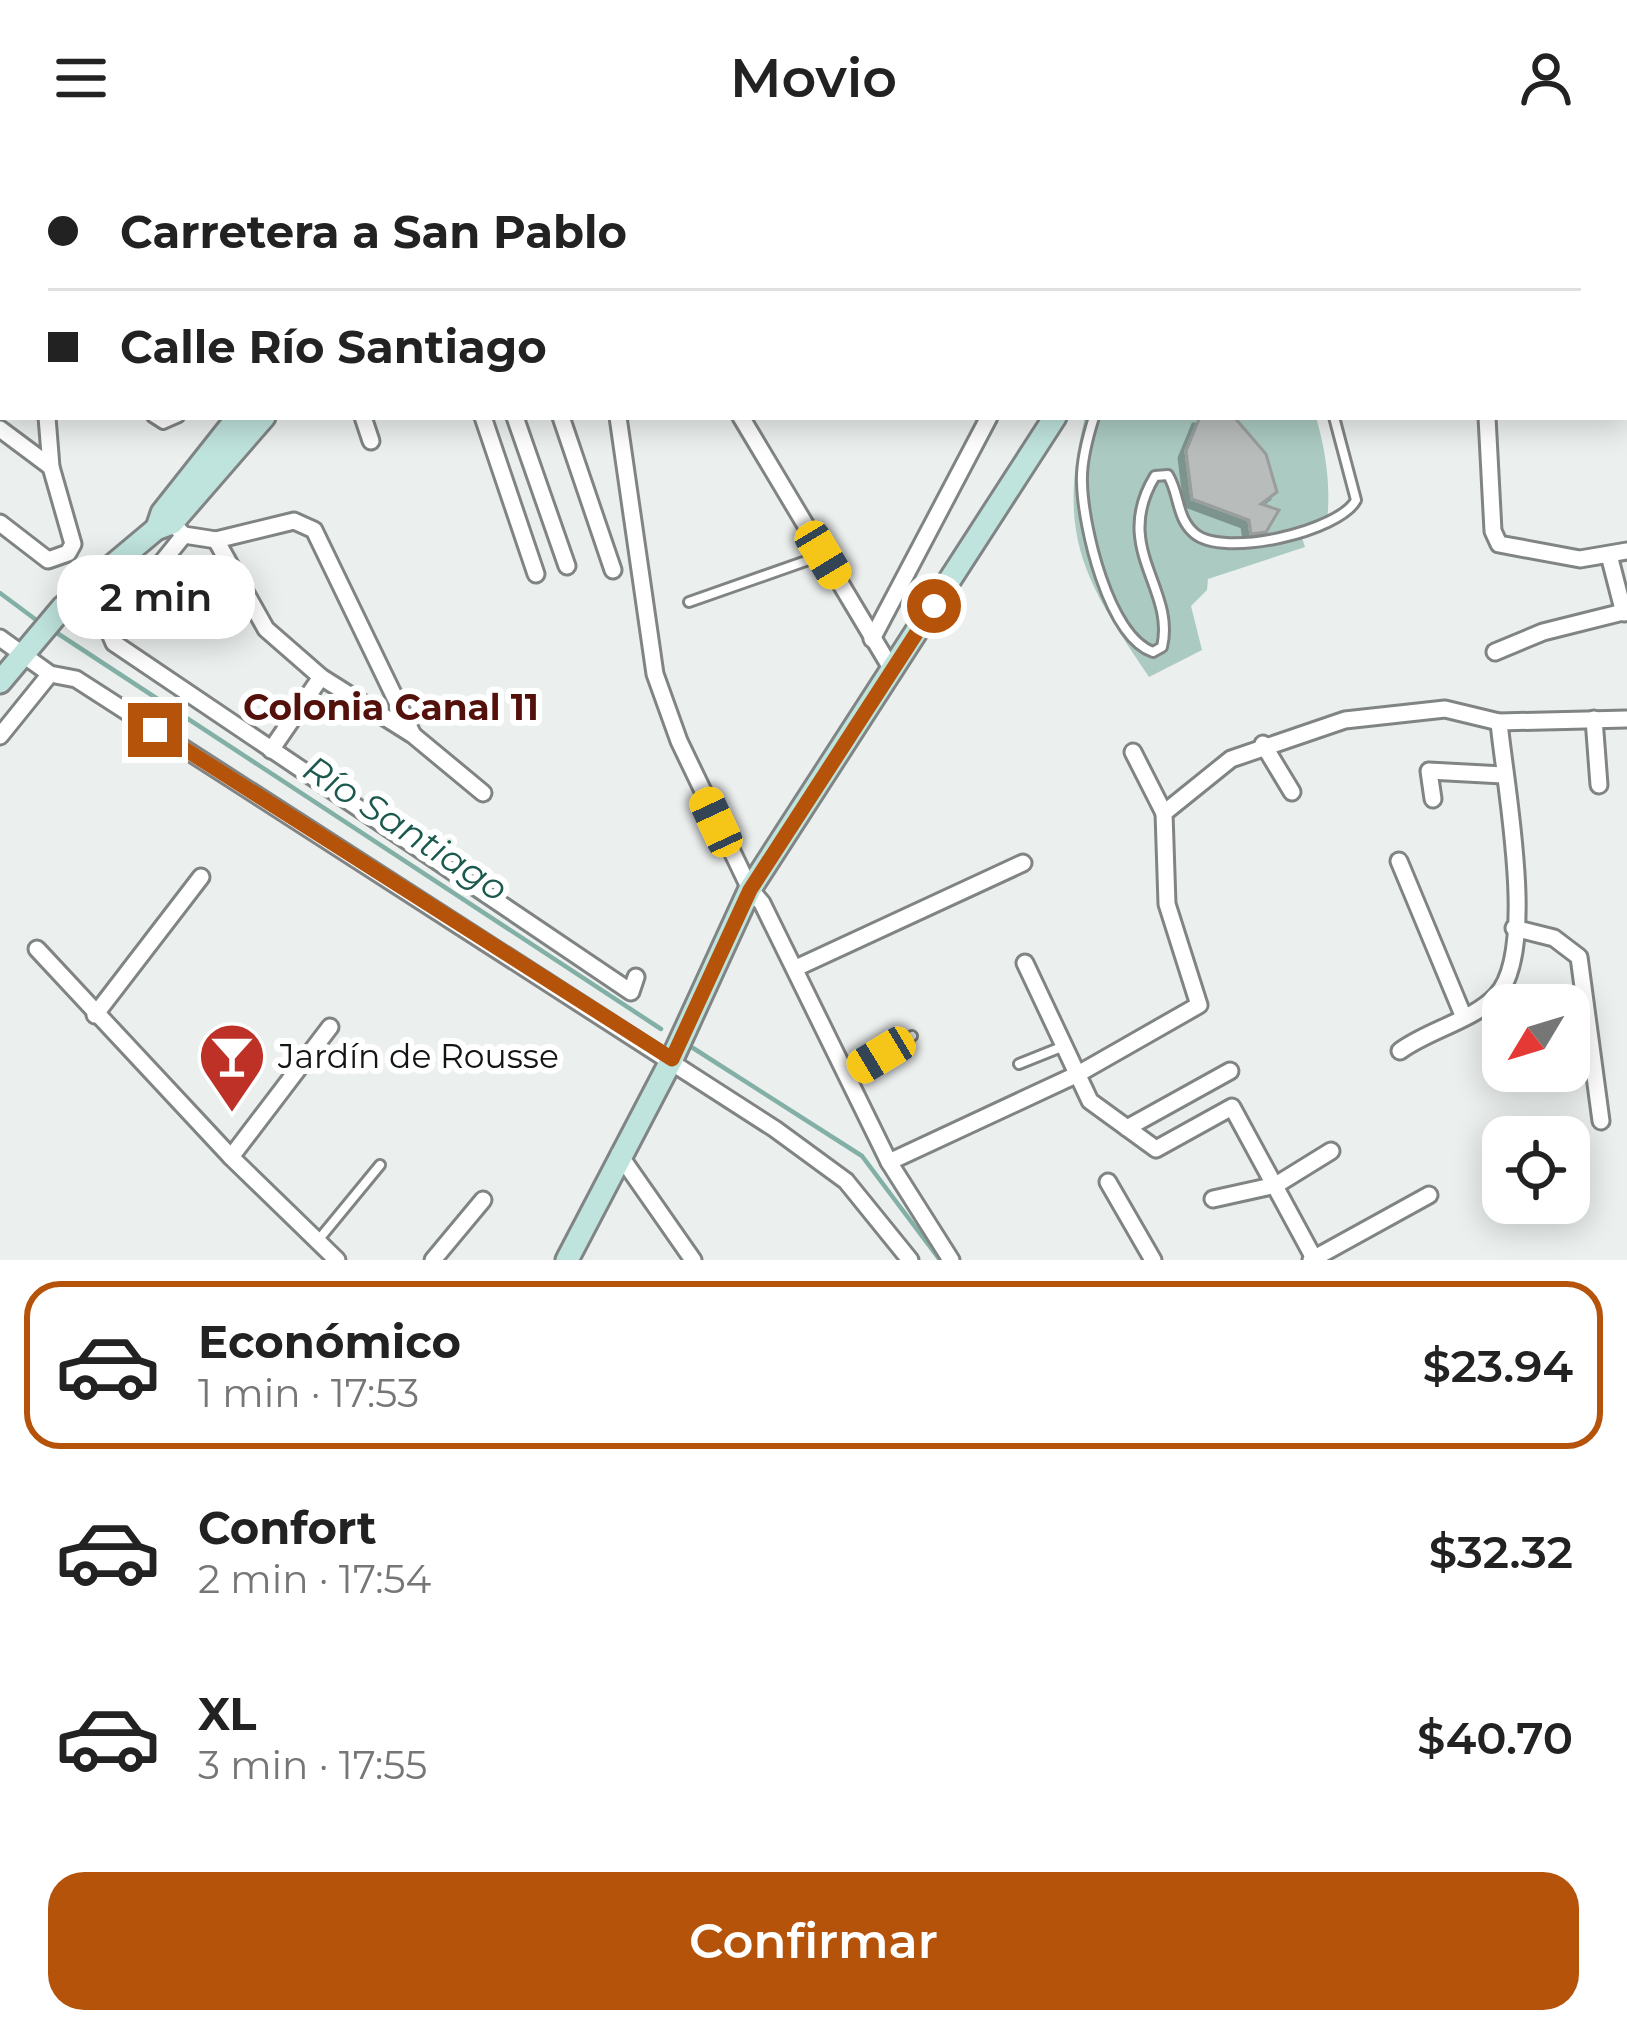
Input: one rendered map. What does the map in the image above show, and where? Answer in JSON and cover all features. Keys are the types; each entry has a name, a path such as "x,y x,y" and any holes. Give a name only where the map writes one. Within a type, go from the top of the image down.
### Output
{"main road":[{"path":"168,525 236,420"},
{"path":"2,683 63,607 168,525 261,420"},
{"path":"576,1254 750,890 1053,420"}],"street":[{"path":"0,523 48,560 68,553 74,544 51,467 47,420"},
{"path":"364,420 371,441"},
{"path":"484,420 536,574"},
{"path":"516,420 567,566"},
{"path":"562,420 613,570"},
{"path":"618,420 655,674 679,741 750,890 850,1074 889,1162 951,1260"},
{"path":"743,420 891,668"},
{"path":"872,639 987,420"},
{"path":"1487,420 1493,531 1499,544 1580,559 1627,551"},
{"path":"0,429 51,467"},
{"path":"413,735 314,530 294,521 216,540 168,525 108,628 108,636 271,750 631,992 636,977"},
{"path":"216,540 266,629 321,677 413,735 483,793"},
{"path":"1495,652 1543,632 1625,612 1609,555"},
{"path":"0,638 26,649 50,674 76,679 672,1059 846,1181 910,1260"},
{"path":"0,736 50,674"},
{"path":"271,750 321,677"},
{"path":"1164,813 1207,775 1262,744 1345,720 1444,709 1498,722 1627,718"},
{"path":"1594,719 1599,785"},
{"path":"1400,1051 1498,994 1507,979 1517,858 1498,722"},
{"path":"1262,744 1292,792"},
{"path":"889,1162 1078,1074 1199,1005 1167,904 1164,813 1133,752"},
{"path":"1433,799 1429,771 1503,775"},
{"path":"1399,861 1463,1015"},
{"path":"796,968 1023,863"},
{"path":"95,1015 201,878"},
{"path":"1514,928 1554,938 1579,957 1601,1121"},
{"path":"38,949 231,1157 320,1238 337,1260"},
{"path":"1025,963 1090,1101 1156,1149 1232,1107 1313,1259 1429,1195"},
{"path":"231,1157 330,1027"},
{"path":"1127,1128 1229,1070"},
{"path":"1213,1199 1276,1185 1330,1151"},
{"path":"620,1154 693,1260"},
{"path":"1108,1182 1153,1260"},
{"path":"433,1260 483,1200"}],"lane":[{"path":"1093,420 1082,482 1098,569 1128,633 1153,652 1162,647 1167,625 1141,557 1140,522 1155,476 1168,475 1179,514 1196,535 1215,543 1244,546 1339,519 1356,500 1335,420"},
{"path":"689,602 823,555"},
{"path":"850,1074 912,1036"},
{"path":"1019,1064 1065,1045"},
{"path":"320,1238 380,1166"}],"green space":[{"path":"1084,420 1317,420 1328,482 1327,522 1300,532 1305,547 1208,579 1207,590 1191,606 1202,650 1149,677 1108,612 1082,555 1075,526 1077,458"}],"building":[{"path":"1199,420 1237,420 1266,454 1277,492 1261,504 1279,510 1266,532 1251,534 1249,520 1192,499 1186,451"}],"waterway":[{"name":"Río Santiago","path":"0,593 39,622"},
{"name":"Río Santiago","path":"54,631 661,1029"},
{"name":"Río Santiago","path":"693,1048 862,1156 940,1260"}],"place":[{"name":"Jardín de Rousse","path":"232,1115"}],"district":[{"name":"Colonia Canal 11","path":"391,707"}],"route":[{"path":"155,730 672,1059 750,890 934,606"}]}
